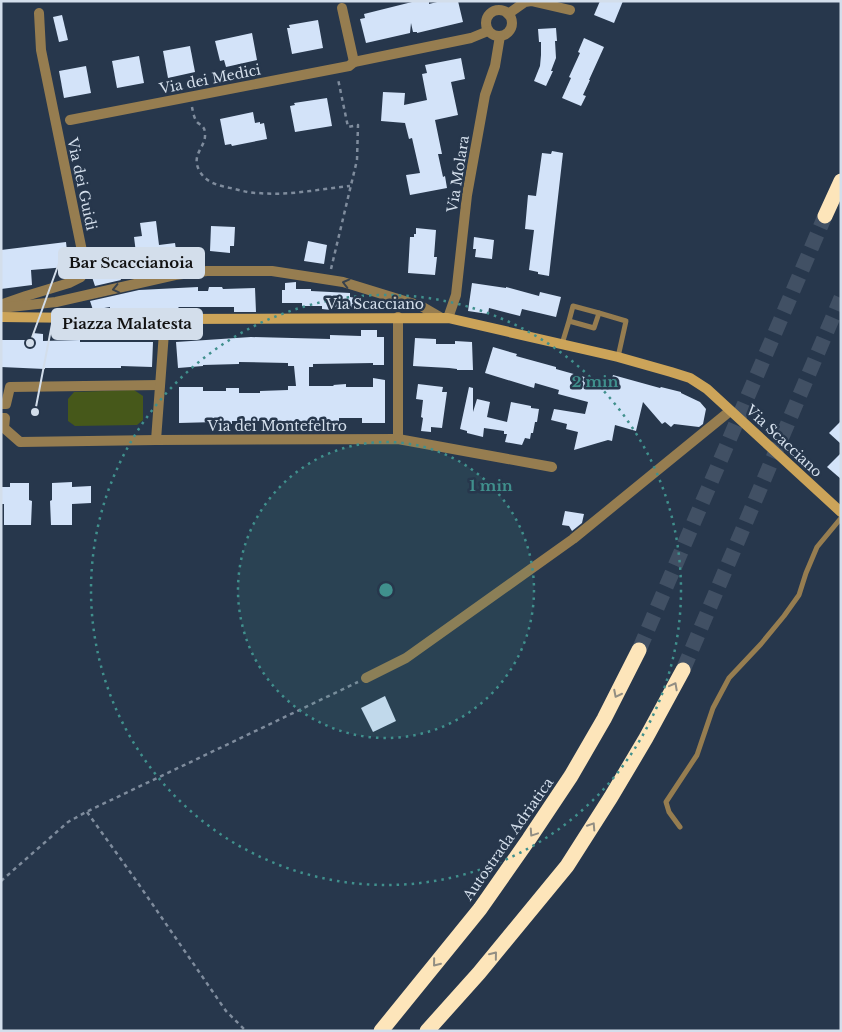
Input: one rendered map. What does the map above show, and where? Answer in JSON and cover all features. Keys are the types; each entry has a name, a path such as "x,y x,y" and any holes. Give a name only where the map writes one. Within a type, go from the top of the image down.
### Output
{"highway":[{"path":"825,216 841,181"},
{"name":"Autostrada Adriatica","path":"381,1031 480,909 529,839 571,776 604,719 639,650"},
{"path":"426,1031 479,973 567,866 646,738 683,670"}],"street":[{"path":"500,36 492,34 486,27 486,19 491,13 493,6 508,14 524,2 570,10"},
{"path":"342,8 354,62"},
{"name":"Via dei Guidi","path":"1,306 81,278 83,270 82,251 41,50 39,13"},
{"name":"Via Molara","path":"444,318 456,295 467,195 484,104 495,66 500,36 508,33 512,25 508,14"},
{"name":"Via dei Medici","path":"70,120 335,69 349,66 354,62 472,38 488,31"},
{"path":"1,306 56,302 175,275 207,272 272,271 343,282 421,306 444,318"},
{"name":"Via Scacciano","path":"1,317 165,319 444,318 562,344 618,357 690,378 707,389 841,512"},
{"path":"398,317 398,439"},
{"path":"156,440 165,319"},
{"path":"1,404 6,404 10,387 160,385"},
{"name":"Via Scacciano","path":"366,678 406,658 574,539 730,411"},
{"name":"Via dei Montefeltro","path":"1,418 5,418 4,428 20,442 398,439 552,467"}],"lane":[{"path":"562,344 573,306 626,321 618,357"},
{"path":"569,321 594,328 598,313"},
{"path":"680,827 669,812 666,802 697,754 713,708 729,678 761,644 799,595 806,573 818,547 841,518"}],"path":[{"path":"329,280 357,160 358,126 348,127 335,69"},
{"path":"190,97 194,116 205,130 205,137 196,159 198,169 205,178 218,186 257,194 272,194 350,186"},
{"path":"1,882 68,822 366,678"},
{"path":"86,812 133,876 226,1012 246,1031"}],"green space":[{"path":"134,390 143,396 143,420 137,425 75,426 68,421 68,399 74,392"}],"building":[{"path":"416,1 429,1 429,4 441,1 458,1 463,22 417,33 413,32 411,23 410,33 366,43 360,19 365,18 364,14"},
{"path":"600,1 623,1 614,23 594,15"},
{"path":"62,15 68,40 59,42 53,17"},
{"path":"318,20 323,48 292,54 287,28 290,28 289,25"},
{"path":"556,28 556,58 551,71 553,71 546,86 534,81 540,66 541,55 538,29"},
{"path":"252,33 257,60 226,67 224,60 220,61 215,41"},
{"path":"584,38 604,47 583,95 586,96 581,106 562,98 571,78 569,77 580,53 578,52"},
{"path":"190,46 195,72 168,78 163,51"},
{"path":"139,56 144,83 117,88 112,61"},
{"path":"461,58 465,79 451,82 458,115 435,120 442,154 438,154 447,188 410,195 406,175 420,173 412,138 409,139 405,123 381,121 383,92 405,93 404,105 427,100 422,74 427,73 425,65"},
{"path":"86,66 91,93 64,98 59,71"},
{"path":"327,98 332,126 295,132 290,106 295,105 294,103"},
{"path":"253,112 255,123 264,123 267,139 232,146 231,144 225,145 220,119"},
{"path":"552,151 563,153 549,276 529,270 534,230 525,229 528,195 536,196 542,153 551,154"},
{"path":"156,221 159,245 175,243 178,263 154,269 153,259 137,261 134,237 142,236 140,223"},
{"path":"211,226 235,227 234,246 230,246 230,253 210,251"},
{"path":"416,228 436,230 434,257 437,257 435,275 408,273 410,237 414,237 414,234 416,234"},
{"path":"474,237 494,240 492,259 475,257 476,249 473,249"},
{"path":"308,241 327,245 324,264 304,261"},
{"path":"66,242 68,260 65,260 66,267 31,270 32,285 1,289 1,250"},
{"path":"117,270 121,280 95,286 92,277"},
{"path":"296,282 296,289 350,293 350,297 355,298 354,308 332,307 331,310 322,309 322,306 302,306 302,303 282,303 282,290 285,290 285,283"},
{"path":"472,283 506,287 539,296 540,292 561,297 556,317 522,309 520,316 489,308 488,314 468,311"},
{"path":"198,287 198,291 208,291 209,287 222,287 223,289 255,288 256,312 234,312 234,307 110,310 110,307 93,310 90,301 139,290"},
{"path":"361,330 377,330 377,337 384,337 384,365 373,365 373,363 313,364 313,367 309,367 309,386 346,384 346,387 373,387 373,378 385,380 385,423 362,423 362,418 339,418 339,422 232,421 232,424 216,424 216,422 179,423 179,387 203,387 203,391 226,391 226,388 239,388 239,393 260,393 260,391 288,390 288,386 296,386 294,366 288,366 288,363 239,362 239,364 178,368 176,342 251,337 330,339 330,335 361,336"},
{"path":"33,333 43,334 43,341 153,342 152,367 121,366 121,368 45,369 1,367 1,340 33,340"},
{"path":"415,338 436,339 436,344 455,344 455,341 472,342 473,370 413,366"},
{"path":"493,347 517,354 516,356 556,367 556,369 606,383 611,383 613,375 681,392 700,402 706,409 703,424 699,427 674,424 671,427 665,422 662,424 643,402 636,431 615,425 612,441 608,440 574,450 578,432 566,429 567,424 551,420 554,409 585,414 588,402 558,394 559,390 535,383 534,388 485,373"},
{"path":"418,384 443,387 442,392 447,392 442,428 431,427 431,432 421,431 423,400 416,399"},
{"path":"469,387 473,388 473,412 477,399 490,402 487,417 507,422 511,402 539,409 537,422 535,422 530,439 525,438 522,445 505,442 507,434 504,434 504,431 484,428 483,437 460,429"},
{"path":"841,421 841,444 829,433"},
{"path":"841,453 841,479 827,467"},
{"path":"72,482 72,487 91,486 91,503 72,504 72,525 51,525 50,501 52,500 52,483"},
{"path":"10,483 29,483 29,500 32,501 31,525 4,525 4,504 1,504 1,487 10,487"},
{"path":"565,511 584,514 582,523 572,531 569,526 562,525"},
{"path":"385,696 396,721 373,732 361,708"}],"tunnel":[{"path":"639,650 825,216"},
{"path":"683,670 841,298"}],"place":[{"name":"Bar Scaccianoia","path":"30,343"},
{"name":"Piazza Malatesta","path":"35,412"}]}
